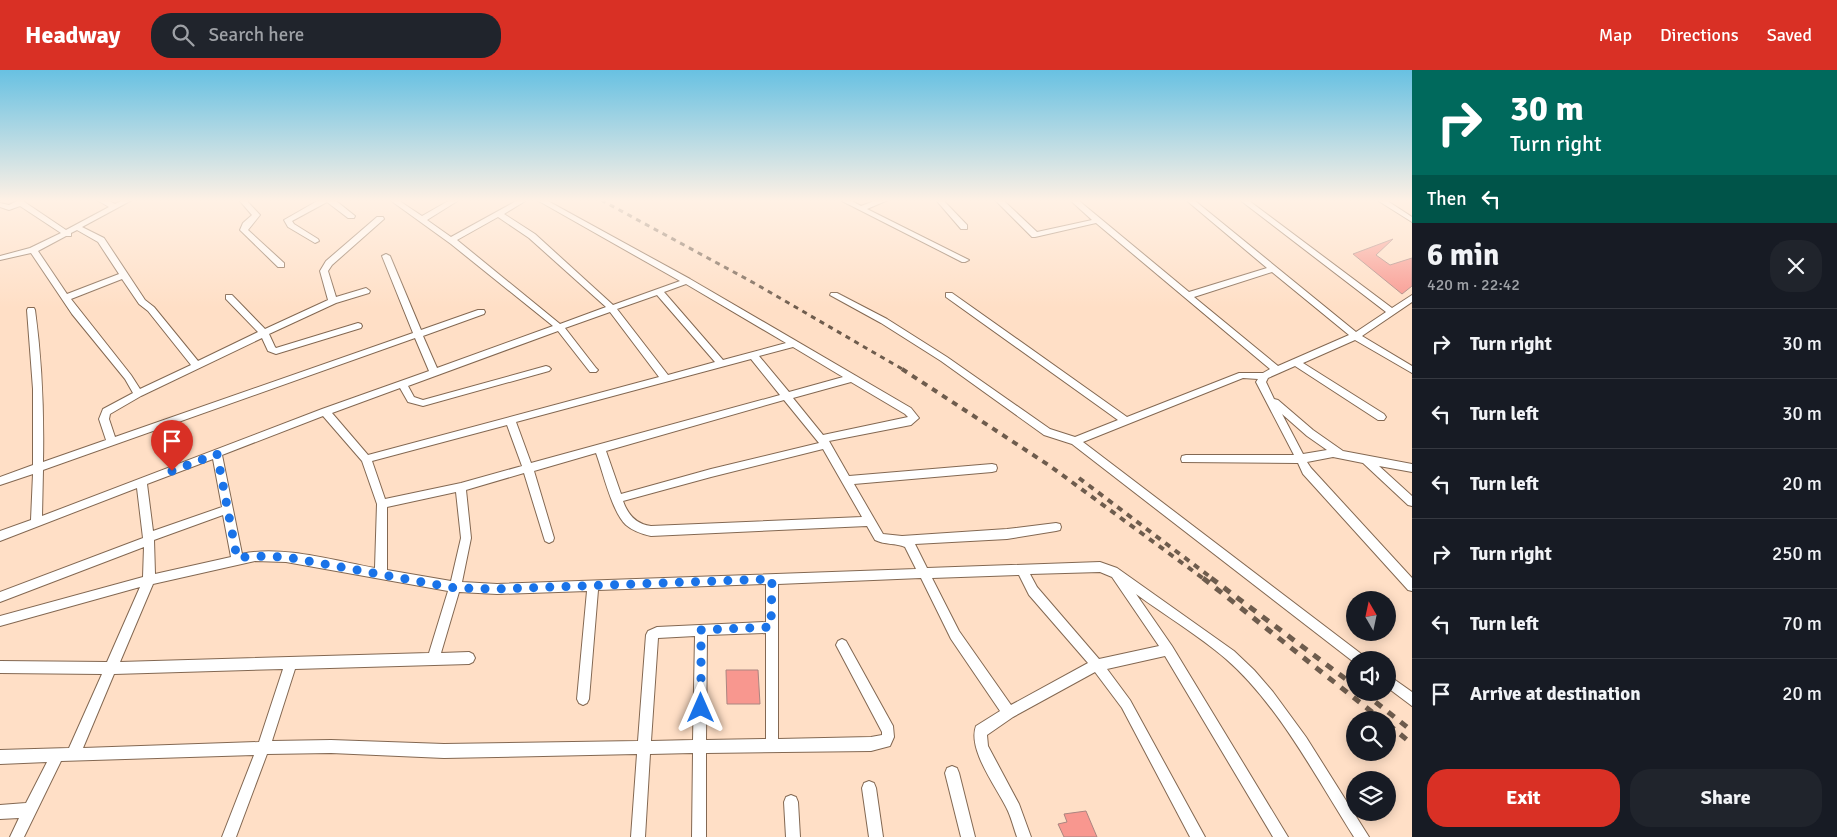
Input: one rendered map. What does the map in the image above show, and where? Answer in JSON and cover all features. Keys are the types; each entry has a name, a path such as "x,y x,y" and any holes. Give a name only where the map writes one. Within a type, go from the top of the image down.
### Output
{"street":[{"path":"1,257 33,250 64,236"},
{"path":"93,236 101,240 142,302 151,309 196,365"},
{"path":"250,236 281,265"},
{"path":"308,236 315,240"},
{"path":"333,301 324,276 325,268 361,236"},
{"path":"445,236 560,328 593,370"},
{"path":"451,240 459,236"},
{"path":"532,236 612,308 666,379"},
{"path":"605,236 688,281 908,411 914,418 913,421 824,442 617,500"},
{"path":"915,236 965,260"},
{"path":"1114,236 1277,370"},
{"path":"1234,236 1356,336 1410,367"},
{"path":"1291,236 1392,312"},
{"path":"33,250 66,298 116,361 138,394"},
{"path":"386,256 434,372"},
{"path":"1187,296 1274,269"},
{"path":"66,298 124,274"},
{"path":"0,536 325,412 688,281"},
{"path":"112,442 104,416 112,408 196,365 333,301 366,291"},
{"path":"659,292 722,364"},
{"path":"834,295 884,321 936,354 1047,432 1075,442 1348,651"},
{"path":"948,295 1126,421"},
{"path":"229,297 264,333 271,349 276,352 358,326"},
{"path":"1075,442 1242,375 1264,376 1356,336 1412,298"},
{"path":"30,310 36,346 38,468 36,522"},
{"path":"0,481 481,312"},
{"path":"366,459 794,344"},
{"path":"753,354 824,442 869,521 881,538 904,540 1007,534 1056,527"},
{"path":"1295,362 1381,417"},
{"path":"402,384 411,400 415,403 423,403 546,369"},
{"path":"1264,376 1261,382 1300,459 1317,484 1412,586"},
{"path":"382,504 460,487 852,378"},
{"path":"1268,396 1310,433 1340,454"},
{"path":"325,412 366,459 382,504 381,574"},
{"path":"510,420 528,468 549,538"},
{"path":"600,449 617,500 626,519 640,530 869,521"},
{"path":"217,454 237,558"},
{"path":"1186,459 1300,459 1325,454 1340,454 1367,461 1412,468"},
{"path":"1367,461 1412,502"},
{"path":"847,480 992,468"},
{"path":"73,755 149,580 148,539 142,482"},
{"path":"433,659 455,588 466,538 460,487"},
{"path":"0,597 228,509"},
{"path":"904,540 909,544 955,635 1009,713"},
{"path":"0,621 149,580 237,558 255,556 286,557 455,588 521,589 1100,567 1113,570 1230,655 1244,668 1282,715 1362,837"},
{"path":"1022,570 1038,597 1097,665 1126,704 1198,837"},
{"path":"1113,570 1168,650 1281,837"},
{"path":"772,579 772,744"},
{"path":"583,700 592,586"},
{"path":"638,837 652,635 657,632 771,627"},
{"path":"699,837 701,630"},
{"path":"0,757 262,748 291,745 430,751 643,749 772,744 871,744 885,741 888,737 888,731 842,645"},
{"path":"1024,837 1014,809 982,748 980,738 984,728 1097,665 1168,650"},
{"path":"0,667 112,668 469,658"},
{"path":"229,837 291,663"},
{"path":"1396,687 1412,700"},
{"path":"17,837 57,756"},
{"path":"952,773 968,837"},
{"path":"869,788 876,837"},
{"path":"791,802 793,837"},
{"path":"0,812 30,810"}],"building":[{"path":"1393,239 1376,255 1390,265 1412,258 1412,286 1402,294 1353,254"},
{"path":"726,670 758,670 760,704 727,704"},
{"path":"1086,811 1097,837 1064,837 1058,824 1067,822 1064,814"}],"railway":[{"path":"667,236 754,283 904,370"},
{"path":"902,369 1050,466 1204,579"},
{"path":"1079,478 1213,579"},
{"path":"1203,578 1371,711"},
{"path":"1211,578 1346,679"},
{"path":"1374,701 1412,731"},
{"path":"1396,731 1412,744"}],"route":[{"path":"172,471 217,454 237,558 255,556 286,557 455,588 521,589 772,579 771,627 701,630 701,708"}]}
